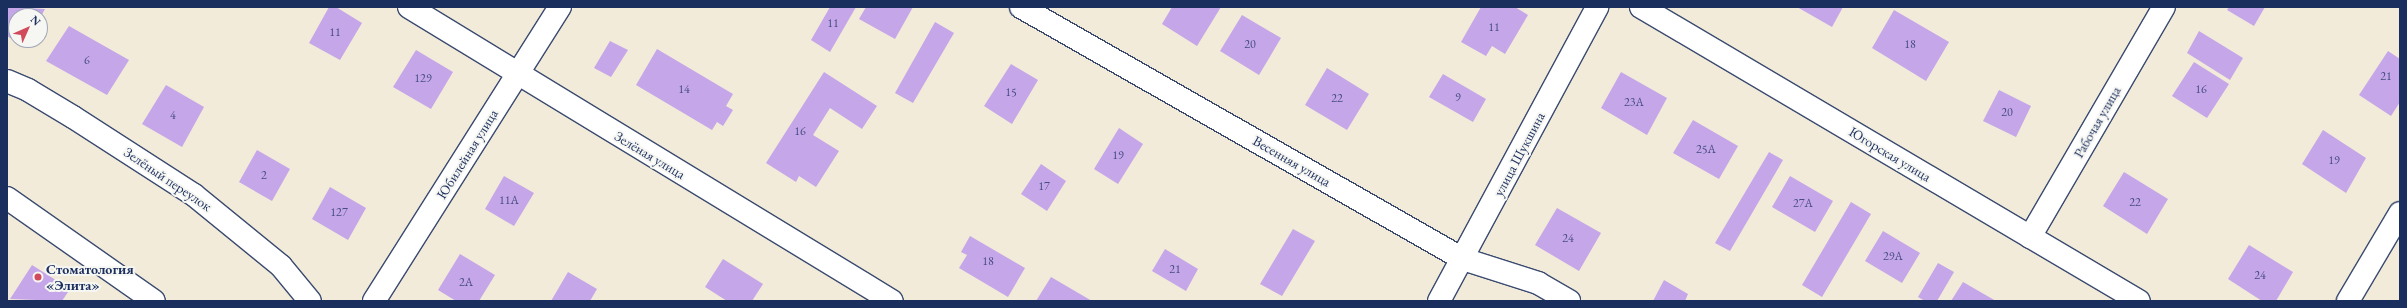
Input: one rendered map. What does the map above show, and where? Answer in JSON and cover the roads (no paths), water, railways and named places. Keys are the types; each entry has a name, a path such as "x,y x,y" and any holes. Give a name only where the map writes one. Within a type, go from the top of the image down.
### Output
{"street":[{"name":"Зелёная улица","path":"409,7 892,301"},
{"name":"Юбилейная улица","path":"374,301 560,7"},
{"name":"Весенняя улица","path":"1021,7 1463,258 1538,282 1569,301"},
{"name":"улица Шукшина","path":"1439,301 1597,7"},
{"name":"Югорская улица","path":"1641,7 2139,301"},
{"name":"Рабочая улица","path":"2030,237 2164,7"},
{"name":"Зелёный переулок","path":"7,81 28,90 194,195 281,266 310,301"},
{"path":"7,198 154,301"},
{"path":"2348,301 2400,214"}],"place":[{"name":"Стоматология «Элита»","path":"38,277"}]}
